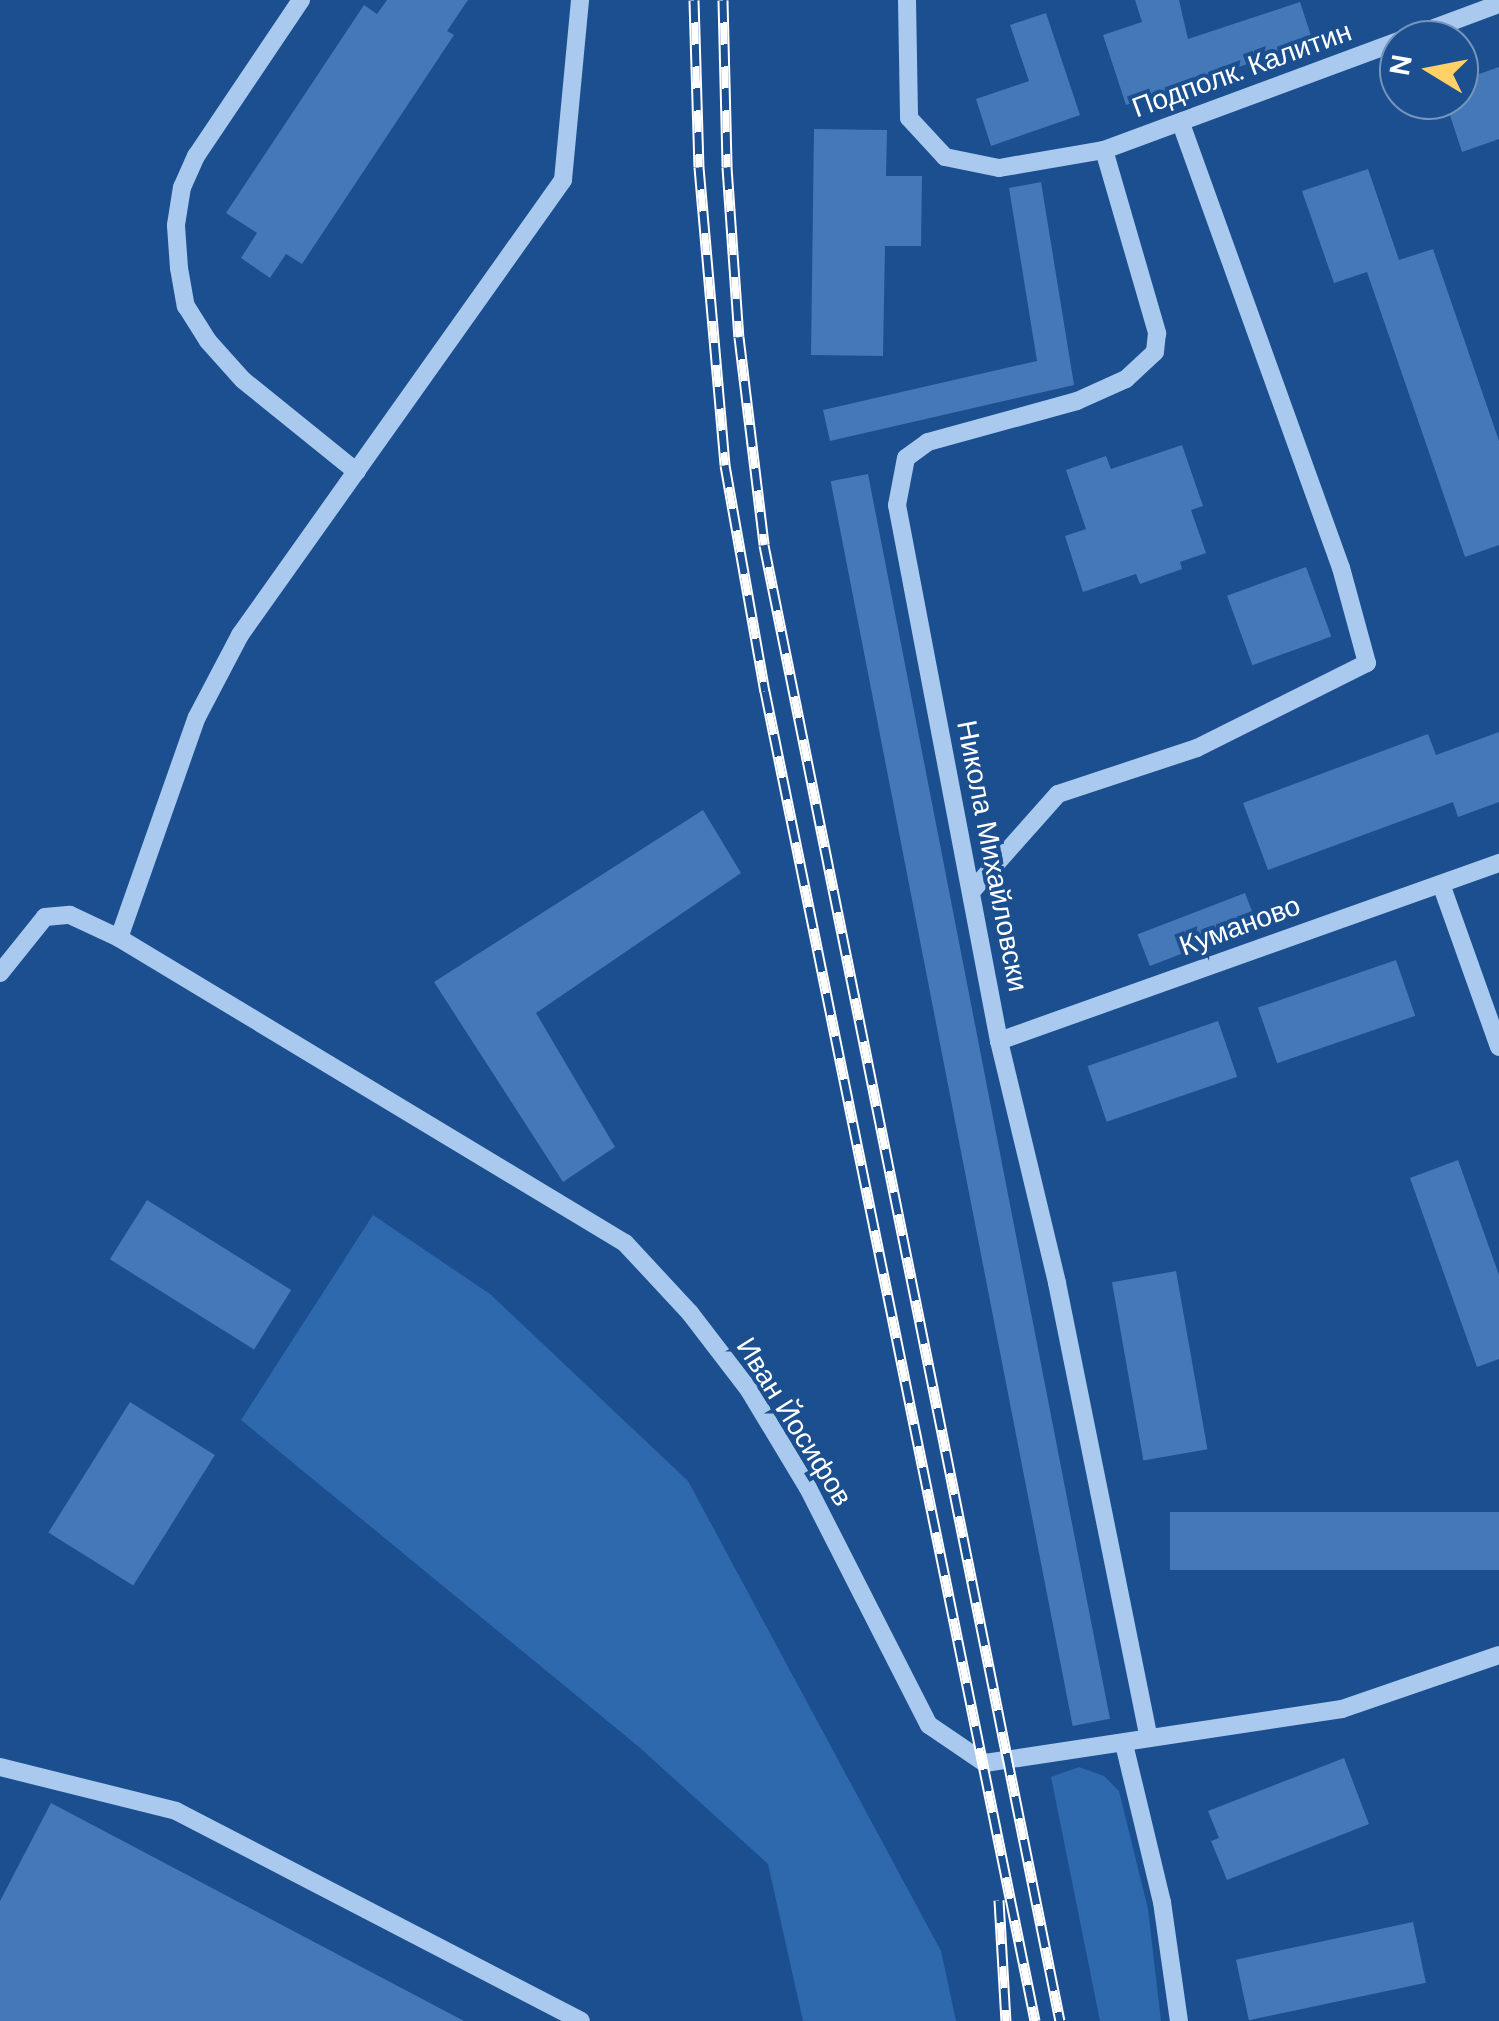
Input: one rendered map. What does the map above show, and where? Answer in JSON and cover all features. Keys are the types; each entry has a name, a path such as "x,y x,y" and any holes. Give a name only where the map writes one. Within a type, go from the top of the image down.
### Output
{"street":[{"path":"301,0 196,156 182,186 176,226 179,268 186,306 208,342 243,380 357,472"},
{"path":"119,938 197,717 240,635 563,180 580,0"},
{"name":"Подполк. Калитин","path":"907,0 909,118 945,157 999,168 1104,150 1379,48"},
{"name":"Подполк. Калитин","path":"1455,20 1499,4"},
{"path":"971,892 1058,794 1197,748 1367,664 1341,568 1180,122"},
{"name":"Никола Михайловски","path":"1104,150 1157,334 1155,352 1126,379 1077,401 928,442 906,458 898,506 999,1041 1057,1284 1149,1738"},
{"name":"Куманово","path":"999,1041 1499,863"},
{"path":"1441,884 1499,1047"},
{"name":"Иван Йосифов","path":"0,974 44,918 70,915 119,938 625,1243 690,1313 749,1390 808,1488 908,1691 930,1726 958,1749 985,1763 1006,1763 1342,1710 1499,1654"},
{"path":"1124,1744 1162,1902 1179,2021"},
{"path":"0,1767 176,1812 581,2021"}],"shaded area":[{"path":"373,1215 490,1294 688,1481 941,1951 956,2021 803,2021 768,1864 639,1747 241,1420"},
{"path":"1079,1767 1104,1776 1119,1791 1148,1909 1161,2021 1100,2021 1051,1777"}],"building":[{"path":"387,0 468,0 447,31 454,35 302,264 286,254 270,278 241,258 257,233 226,213 364,5 377,14"},
{"path":"1135,0 1179,0 1188,39 1300,2 1313,42 1126,105 1103,35 1142,22"},
{"path":"1046,13 1080,115 991,146 976,99 1029,81 1010,25"},
{"path":"1499,67 1499,139 1462,152 1452,120 1479,120 1479,74"},
{"path":"814,129 887,130 886,176 922,176 921,246 885,246 883,356 811,355"},
{"path":"1368,169 1399,260 1433,249 1499,441 1499,545 1465,557 1367,272 1334,283 1302,191"},
{"path":"1041,182 1074,385 830,441 823,410 1037,361 1009,188"},
{"path":"1182,445 1203,506 1191,510 1206,553 1180,562 1182,569 1140,584 1136,574 1083,592 1065,536 1086,529 1066,470 1106,456 1111,469"},
{"path":"868,474 1110,1719 1073,1726 831,481"},
{"path":"1306,567 1331,637 1252,665 1227,596"},
{"path":"1499,732 1499,802 1458,817 1453,802 1268,870 1243,803 1428,734 1436,755"},
{"path":"703,810 741,873 536,1013 615,1147 563,1182 434,982"},
{"path":"1245,893 1257,925 1150,966 1138,934"},
{"path":"1396,960 1415,1016 1277,1063 1258,1008"},
{"path":"1218,1021 1237,1077 1107,1122 1088,1066"},
{"path":"1458,1160 1499,1275 1499,1359 1477,1367 1410,1178"},
{"path":"147,1200 291,1290 254,1349 110,1259"},
{"path":"1176,1271 1207,1449 1143,1461 1112,1282"},
{"path":"130,1402 215,1455 133,1586 48,1533"},
{"path":"1170,1512 1499,1512 1499,1570 1170,1570"},
{"path":"1344,1758 1369,1824 1227,1880 1211,1841 1219,1838 1208,1811"},
{"path":"51,1803 464,2021 0,2021 0,1901"},
{"path":"1413,1922 1426,1983 1249,2020 1236,1960"}],"railway":[{"path":"694,0 699,167 725,465 765,691 1035,2021"},
{"path":"723,0 727,167 739,337 764,545 1060,2021"},
{"path":"999,1900 1006,2021"}]}
